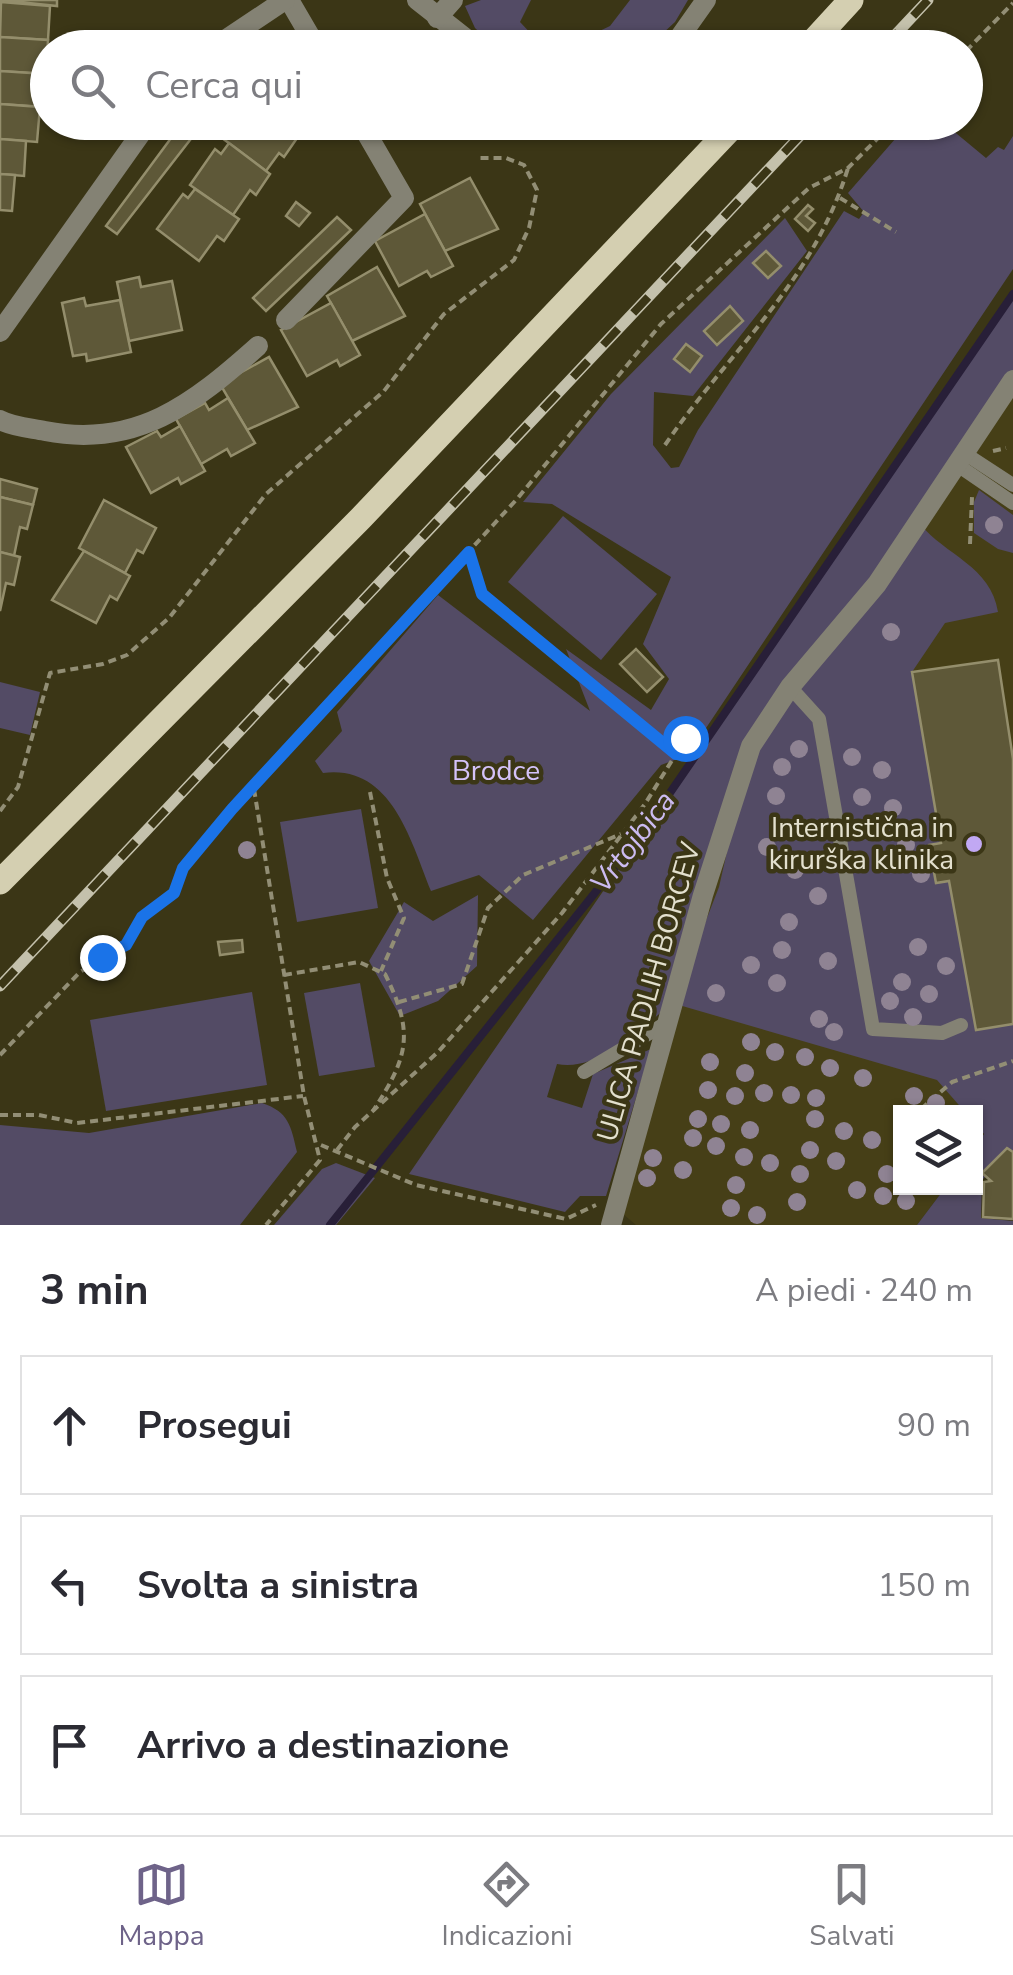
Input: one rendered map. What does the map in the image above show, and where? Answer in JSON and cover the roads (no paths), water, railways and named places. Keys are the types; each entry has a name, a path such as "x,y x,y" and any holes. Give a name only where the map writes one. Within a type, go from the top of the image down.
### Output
{"main road":[{"path":"824,30 851,0"},
{"path":"0,882 361,518 721,140"}],"street":[{"path":"241,30 287,0 306,30"},
{"path":"417,0 453,30"},
{"path":"437,18 453,0"},
{"path":"685,30 706,0"},
{"path":"0,332 136,140"},
{"path":"286,320 404,198 370,140"},
{"path":"0,420 76,437 133,431 202,396 258,346"},
{"name":"ULICA PADLIH BORCEV","path":"614,1216 751,746 790,687 876,584 1013,380"}],"lane":[{"path":"960,458 1013,485"},
{"path":"960,458 1013,503"},
{"path":"790,687 819,719 872,1028 942,1033 962,1025"},
{"path":"584,1072 668,1022"}],"waterway":[{"name":"Vrtojbica","path":"330,1225 641,835 1013,294"}],"railway":[{"path":"900,30 928,0"},
{"path":"0,986 796,140"}],"place":[{"name":"Internistična in kirurška klinika","path":"974,844"}],"park label":[{"name":"Brodce","path":"496,771"}]}
